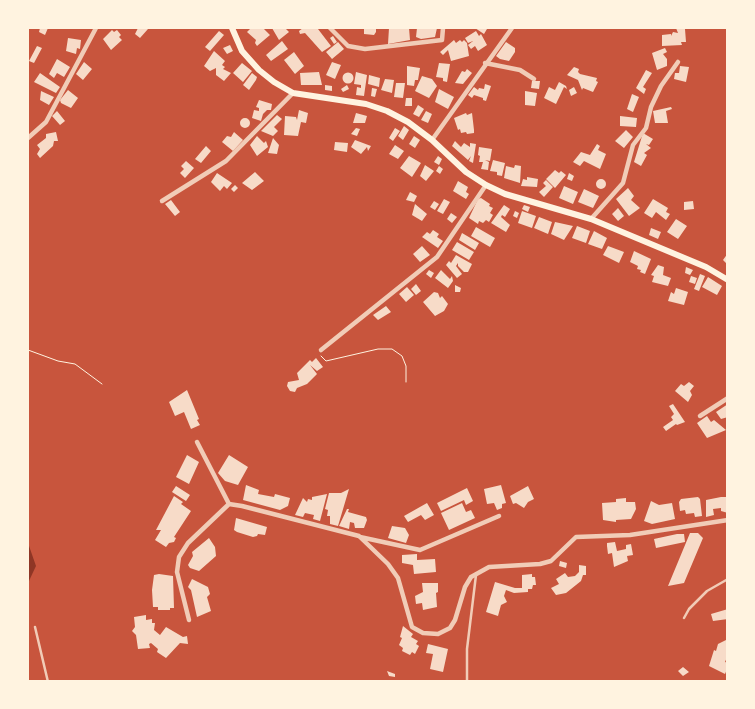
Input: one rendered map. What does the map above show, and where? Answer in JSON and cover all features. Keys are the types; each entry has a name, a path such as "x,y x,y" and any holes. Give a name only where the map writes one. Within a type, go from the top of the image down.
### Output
{"main road":[{"path":"234,29 242,50 259,70 274,82 293,93 366,104 387,111 408,122 432,140 466,172 504,194 591,219 706,267 728,280"}],"street":[{"path":"28,138 46,122 96,28"},
{"path":"330,28 348,46 365,50 442,40 443,28"},
{"path":"432,140 484,63 512,28"},
{"path":"591,219 623,183 633,145 646,128 651,107 661,86 678,62"},
{"path":"484,63 520,70 534,79"},
{"path":"162,201 226,161 293,93"},
{"path":"321,350 437,257 486,185"},
{"path":"700,416 728,398"},
{"path":"197,442 230,504"},
{"path":"230,504 420,550 498,516"},
{"path":"188,620 177,572 179,557 188,543 230,504"},
{"path":"359,536 388,564 398,578 412,627 423,633 438,634 450,628 460,609 465,587 476,574 489,567 540,564 552,561 576,537 630,535 728,520"}],"lane":[{"path":"467,682 467,649 477,580 476,574"},
{"path":"684,618 689,609 707,591 728,579"},
{"path":"35,627 48,682"}],"path":[{"path":"321,350 321,356 326,361 378,349 392,349 402,356 406,366 406,382"},
{"path":"28,350 58,362 76,364 102,384"}],"shaded area":[{"path":"28,543 36,566 28,583"}],"building":[{"path":"40,28 48,28 45,35 39,32"},
{"path":"138,28 148,29 140,38 135,34"},
{"path":"251,28 263,28 270,35 257,46 256,40 247,32"},
{"path":"272,28 285,28 289,32 279,40"},
{"path":"303,28 320,28 318,29 331,46 322,52 305,33 300,34 299,31"},
{"path":"364,28 376,28 376,32 374,35 364,34"},
{"path":"389,28 409,28 410,40 388,44"},
{"path":"417,28 437,28 435,37 421,39 416,37"},
{"path":"475,28 485,28 487,29 484,34"},
{"path":"676,28 685,29 686,42 681,42 682,45 662,46 662,35 671,34 671,36 673,32 678,33"},
{"path":"112,30 114,32 117,30 122,40 111,50 103,39"},
{"path":"219,31 224,35 210,51 205,47"},
{"path":"476,31 479,36 481,34 487,45 478,51 475,46 471,49 468,45 473,41 468,43 465,38"},
{"path":"333,36 337,42 334,44 330,38"},
{"path":"68,38 81,40 80,49 77,48 76,54 66,51"},
{"path":"454,40 456,43 464,40 467,43 469,56 451,61 448,50 443,55 440,52"},
{"path":"282,41 288,49 271,61 266,55"},
{"path":"338,42 344,49 332,59 326,52"},
{"path":"506,42 515,48 515,52 509,61 496,56"},
{"path":"230,45 233,51 227,54 223,48"},
{"path":"37,46 42,48 34,63 29,61"},
{"path":"665,48 667,52 663,54 667,59 667,66 657,70 652,53"},
{"path":"214,51 225,61 222,65 225,67 223,69 231,73 224,81 216,75 216,68 210,71 204,66"},
{"path":"294,52 304,66 295,74 284,60"},
{"path":"57,59 70,67 64,77 57,73 54,78 49,74"},
{"path":"84,62 92,69 83,80 76,74"},
{"path":"332,62 341,65 335,79 326,75"},
{"path":"242,63 252,71 243,82 233,73"},
{"path":"439,63 450,64 447,82 443,81 443,78 436,77"},
{"path":"407,66 420,68 418,80 415,80 414,86 407,85"},
{"path":"680,66 689,67 686,82 674,79 675,73 679,73"},
{"path":"574,67 579,69 578,72 580,74 597,78 596,81 598,82 593,92 583,88 582,90 578,80 567,75"},
{"path":"467,69 472,73 463,84 455,83 462,71 465,72"},
{"path":"646,70 652,73 643,87 646,89 644,94 636,88"},
{"path":"319,72 322,85 301,85 300,73"},
{"path":"356,72 367,75 364,96 356,95 357,87 361,88 361,85 354,84"},
{"path":"40,73 60,87 56,93 34,82"},
{"path":"252,73 257,77 249,90 243,85"},
{"path":"346,73 350,73 353,78 352,82 346,83 343,80 343,76"},
{"path":"369,75 380,78 379,87 368,84"},
{"path":"422,76 432,79 437,86 429,98 415,91"},
{"path":"385,79 394,80 392,93 381,90"},
{"path":"532,81 540,81 539,89 531,88"},
{"path":"559,82 566,86 567,89 564,87 556,104 544,98 549,87 555,90"},
{"path":"396,83 405,83 403,98 394,97"},
{"path":"485,84 491,86 486,101 474,95 472,98 468,95 474,87 478,90 479,88 484,89"},
{"path":"325,85 332,86 332,91 325,90"},
{"path":"347,85 349,89 343,92 341,89"},
{"path":"574,87 577,93 571,96 569,90"},
{"path":"372,88 377,89 375,97 371,96"},
{"path":"439,89 454,97 448,109 435,102"},
{"path":"68,90 78,98 71,108 61,103 60,100"},
{"path":"41,91 54,97 49,105 40,100"},
{"path":"525,91 537,93 535,106 525,105"},
{"path":"632,94 639,97 633,112 627,109"},
{"path":"406,98 412,98 412,106 405,106"},
{"path":"259,100 272,104 271,110 267,110 263,114 261,121 252,118 254,110 259,111 259,108 256,107"},
{"path":"418,105 424,109 419,117 413,114"},
{"path":"671,107 672,109 666,111 668,123 655,123 653,111"},
{"path":"299,110 308,113 306,123 301,122 298,136 284,135 285,116 296,117 297,120"},
{"path":"57,111 65,121 60,125 52,116"},
{"path":"426,111 432,114 428,123 421,120"},
{"path":"356,113 367,116 365,123 353,123"},
{"path":"466,113 467,115 472,113 474,133 461,133 460,129 458,130 454,118"},
{"path":"277,115 282,119 274,127 278,131 273,136 261,131"},
{"path":"620,116 637,118 636,127 620,126"},
{"path":"243,118 247,118 250,123 249,127 243,128 240,125 240,121"},
{"path":"404,126 409,130 403,140 398,136"},
{"path":"356,128 360,129 357,136 351,134"},
{"path":"395,128 400,131 393,141 389,138"},
{"path":"626,130 633,137 624,148 615,141"},
{"path":"56,132 58,141 54,141 53,146 40,158 37,154 40,149 37,145 46,138 46,134"},
{"path":"234,132 243,140 233,151 222,142 227,136 231,137"},
{"path":"643,133 653,139 649,145 646,144 651,148 644,153 647,155 641,166 634,162"},
{"path":"257,136 264,143 266,141 268,147 257,156 250,145"},
{"path":"414,136 420,140 415,148 409,144"},
{"path":"273,138 279,145 277,154 268,153"},
{"path":"355,140 371,146 368,151 367,147 361,154 351,147"},
{"path":"455,141 461,147 464,143 470,147 470,143 476,144 473,163 469,161 471,156 468,160 452,146"},
{"path":"335,142 348,143 347,152 334,150"},
{"path":"597,144 600,146 598,150 606,154 600,169 584,161 580,166 573,162 581,152 590,155"},
{"path":"395,145 404,151 398,159 389,154"},
{"path":"206,146 211,151 201,163 195,159"},
{"path":"479,147 492,149 490,161 485,160 489,162 488,170 481,169 483,162 479,162"},
{"path":"409,156 421,163 412,177 400,168"},
{"path":"438,156 442,159 439,165 434,162"},
{"path":"493,160 505,163 502,176 497,175 497,172 490,171"},
{"path":"186,161 194,168 185,178 180,173 184,169 181,166"},
{"path":"425,165 434,171 426,181 420,176"},
{"path":"515,165 521,166 520,183 504,178 506,166 514,168"},
{"path":"439,166 443,169 440,174 436,171"},
{"path":"555,170 559,173 561,171 566,175 555,188 546,179"},
{"path":"255,172 264,181 252,190 242,183"},
{"path":"217,173 232,183 227,189 224,186 220,191 211,182"},
{"path":"569,173 574,176 572,181 567,179"},
{"path":"527,177 538,179 537,187 521,186 523,179 527,180"},
{"path":"601,179 606,184 601,189 596,184"},
{"path":"546,180 553,187 544,197 539,192 546,186 543,183"},
{"path":"458,181 468,187 466,192 469,194 466,199 453,191"},
{"path":"235,185 238,188 234,192 231,189"},
{"path":"564,186 578,192 573,204 559,198"},
{"path":"628,188 634,196 631,200 640,208 629,216 616,199"},
{"path":"584,189 599,196 593,208 578,202"},
{"path":"410,192 417,196 414,202 406,200"},
{"path":"481,198 493,208 490,213 493,215 489,222 486,220 483,223 479,221 478,224 469,218 478,199"},
{"path":"444,199 450,202 443,214 437,211"},
{"path":"653,199 668,208 666,212 670,214 666,220 656,212 652,218 644,213"},
{"path":"171,200 180,212 175,216 165,204"},
{"path":"434,201 439,204 435,210 430,207"},
{"path":"693,201 694,209 684,210 684,202"},
{"path":"415,204 427,214 422,221 412,215"},
{"path":"504,205 510,209 505,217 502,215 501,217 510,225 506,232 491,223"},
{"path":"524,205 530,207 528,212 522,209"},
{"path":"618,208 624,216 618,221 612,214"},
{"path":"515,211 519,213 517,218 513,216"},
{"path":"522,211 536,216 532,228 518,223"},
{"path":"451,213 457,217 452,223 447,219"},
{"path":"539,217 552,222 548,234 534,228"},
{"path":"676,219 687,226 678,239 667,232"},
{"path":"555,222 573,226 564,240 551,234"},
{"path":"577,226 590,231 586,243 572,238"},
{"path":"476,227 495,238 490,247 471,236"},
{"path":"651,228 661,232 658,239 649,235"},
{"path":"433,230 439,234 437,237 443,241 438,248 422,237 427,232 430,234"},
{"path":"594,231 607,238 602,249 588,244"},
{"path":"462,233 479,243 475,250 459,240"},
{"path":"457,242 474,252 469,260 452,250"},
{"path":"422,246 430,255 420,262 413,254"},
{"path":"608,246 624,252 619,263 603,255"},
{"path":"634,251 651,259 645,274 637,269 638,266 630,262"},
{"path":"728,253 728,265 723,260"},
{"path":"456,255 472,264 468,272 464,272 458,266 458,263 456,266 462,274 457,278 446,265 449,261 451,263"},
{"path":"658,265 664,267 663,275 671,278 668,286 652,282 654,276 651,275"},
{"path":"686,267 693,270 690,275 685,273"},
{"path":"429,270 434,273 431,278 426,274"},
{"path":"441,270 450,279 452,276 453,281 448,288 435,278"},
{"path":"700,274 705,276 699,291 694,289"},
{"path":"691,276 697,278 695,284 689,282"},
{"path":"708,277 722,286 717,295 702,287"},
{"path":"416,284 421,291 416,295 411,289"},
{"path":"455,285 461,288 460,292 455,292"},
{"path":"407,287 414,295 406,302 399,294"},
{"path":"676,288 688,292 684,305 668,301 671,292 674,294"},
{"path":"434,292 438,293 440,298 442,296 448,304 444,311 435,316 423,302"},
{"path":"386,306 391,312 378,320 373,315"},
{"path":"316,358 323,367 317,371 310,365 317,374 307,384 297,388 295,392 290,391 287,386 288,382 299,380 297,373 310,360 312,362"},
{"path":"689,382 694,386 690,391 692,395 688,402 675,391 681,384 684,386"},
{"path":"187,390 200,425 191,429 184,412 175,416 169,402"},
{"path":"673,404 685,422 676,424 666,431 663,427 673,420 671,417 674,414 669,406"},
{"path":"728,404 728,417 721,419 716,412"},
{"path":"707,416 711,422 714,420 726,430 707,438 697,423"},
{"path":"187,455 199,462 189,484 176,477"},
{"path":"229,455 248,467 238,485 225,481 218,473"},
{"path":"246,485 259,490 258,494 274,497 275,494 290,498 288,506 280,510 243,500"},
{"path":"501,485 506,503 502,504 502,508 497,510 494,503 487,504 484,489"},
{"path":"176,486 190,495 186,501 172,492"},
{"path":"528,486 534,499 528,502 524,508 516,503 513,504 510,496"},
{"path":"467,488 473,501 466,505 464,500 441,511 437,503"},
{"path":"349,489 338,526 330,524 330,516 327,516 328,510 325,509 329,493 341,493"},
{"path":"327,494 320,521 313,519 314,515 305,513 303,517 295,515 303,498 307,502 308,499 312,500 312,497"},
{"path":"174,496 191,511 174,537 176,538 174,542 169,543 166,547 155,540 161,530 156,530"},
{"path":"698,497 700,499 702,516 695,517 694,513 686,514 685,510 680,511 679,502 681,499"},
{"path":"728,497 728,513 721,511 721,508 713,509 714,515 706,517 706,500"},
{"path":"626,498 626,502 635,502 636,509 631,519 616,520 616,522 603,520 602,503 616,502 616,499"},
{"path":"651,501 659,505 672,503 675,519 652,524 644,521"},
{"path":"427,503 434,515 425,520 421,515 408,522 404,516"},
{"path":"462,503 466,512 471,510 475,518 449,530 441,513"},
{"path":"347,509 349,509 348,512 366,517 367,520 364,528 355,528 354,523 350,522 349,529 339,526"},
{"path":"236,518 267,527 265,535 258,534 253,537 237,532 234,530"},
{"path":"392,526 405,528 409,535 406,543 388,538"},
{"path":"690,533 698,533 703,538 684,583 668,586"},
{"path":"684,534 685,542 656,548 654,539"},
{"path":"209,538 215,547 216,556 199,571 190,568 188,565 193,556 192,552"},
{"path":"615,542 617,551 626,549 626,545 631,544 633,555 627,556 628,561 614,567 612,553 608,554 607,543"},
{"path":"417,554 417,560 435,559 436,572 414,574 413,565 402,563 402,555"},
{"path":"560,561 567,563 566,568 559,566"},
{"path":"579,565 586,566 586,575 583,575 581,581 566,593 556,595 551,588 559,584 556,579 565,573 568,577 575,576 579,572"},
{"path":"532,574 532,577 535,577 536,585 533,585 532,589 528,589 528,592 514,593 506,590 504,596 507,602 501,605 498,616 486,612 495,582 515,588 522,588 522,575"},
{"path":"154,575 173,576 174,608 170,608 170,610 158,610 158,607 153,607 152,590"},
{"path":"192,579 208,587 210,594 207,597 211,611 197,617 191,590 188,587"},
{"path":"422,583 438,583 438,592 436,593 437,607 423,610 422,603 416,604 415,596 423,592"},
{"path":"728,609 728,619 713,621 711,614"},
{"path":"146,615 146,620 152,619 152,623 155,623 154,630 160,635 166,627 183,637 187,636 188,644 180,643 166,658 157,652 158,649 151,643 149,644 150,648 138,649 136,635 132,631 135,627 134,617"},
{"path":"403,626 413,634 411,637 418,641 416,644 419,646 415,654 412,652 410,655 402,651 403,648 399,645"},
{"path":"726,640 728,655 725,662 728,663 728,667 725,674 709,666 714,650 716,651 718,644"},
{"path":"428,644 448,649 443,672 430,669 433,654 426,653"},
{"path":"683,667 689,672 683,676 678,671"},
{"path":"387,671 395,674 395,677 389,676"}]}
